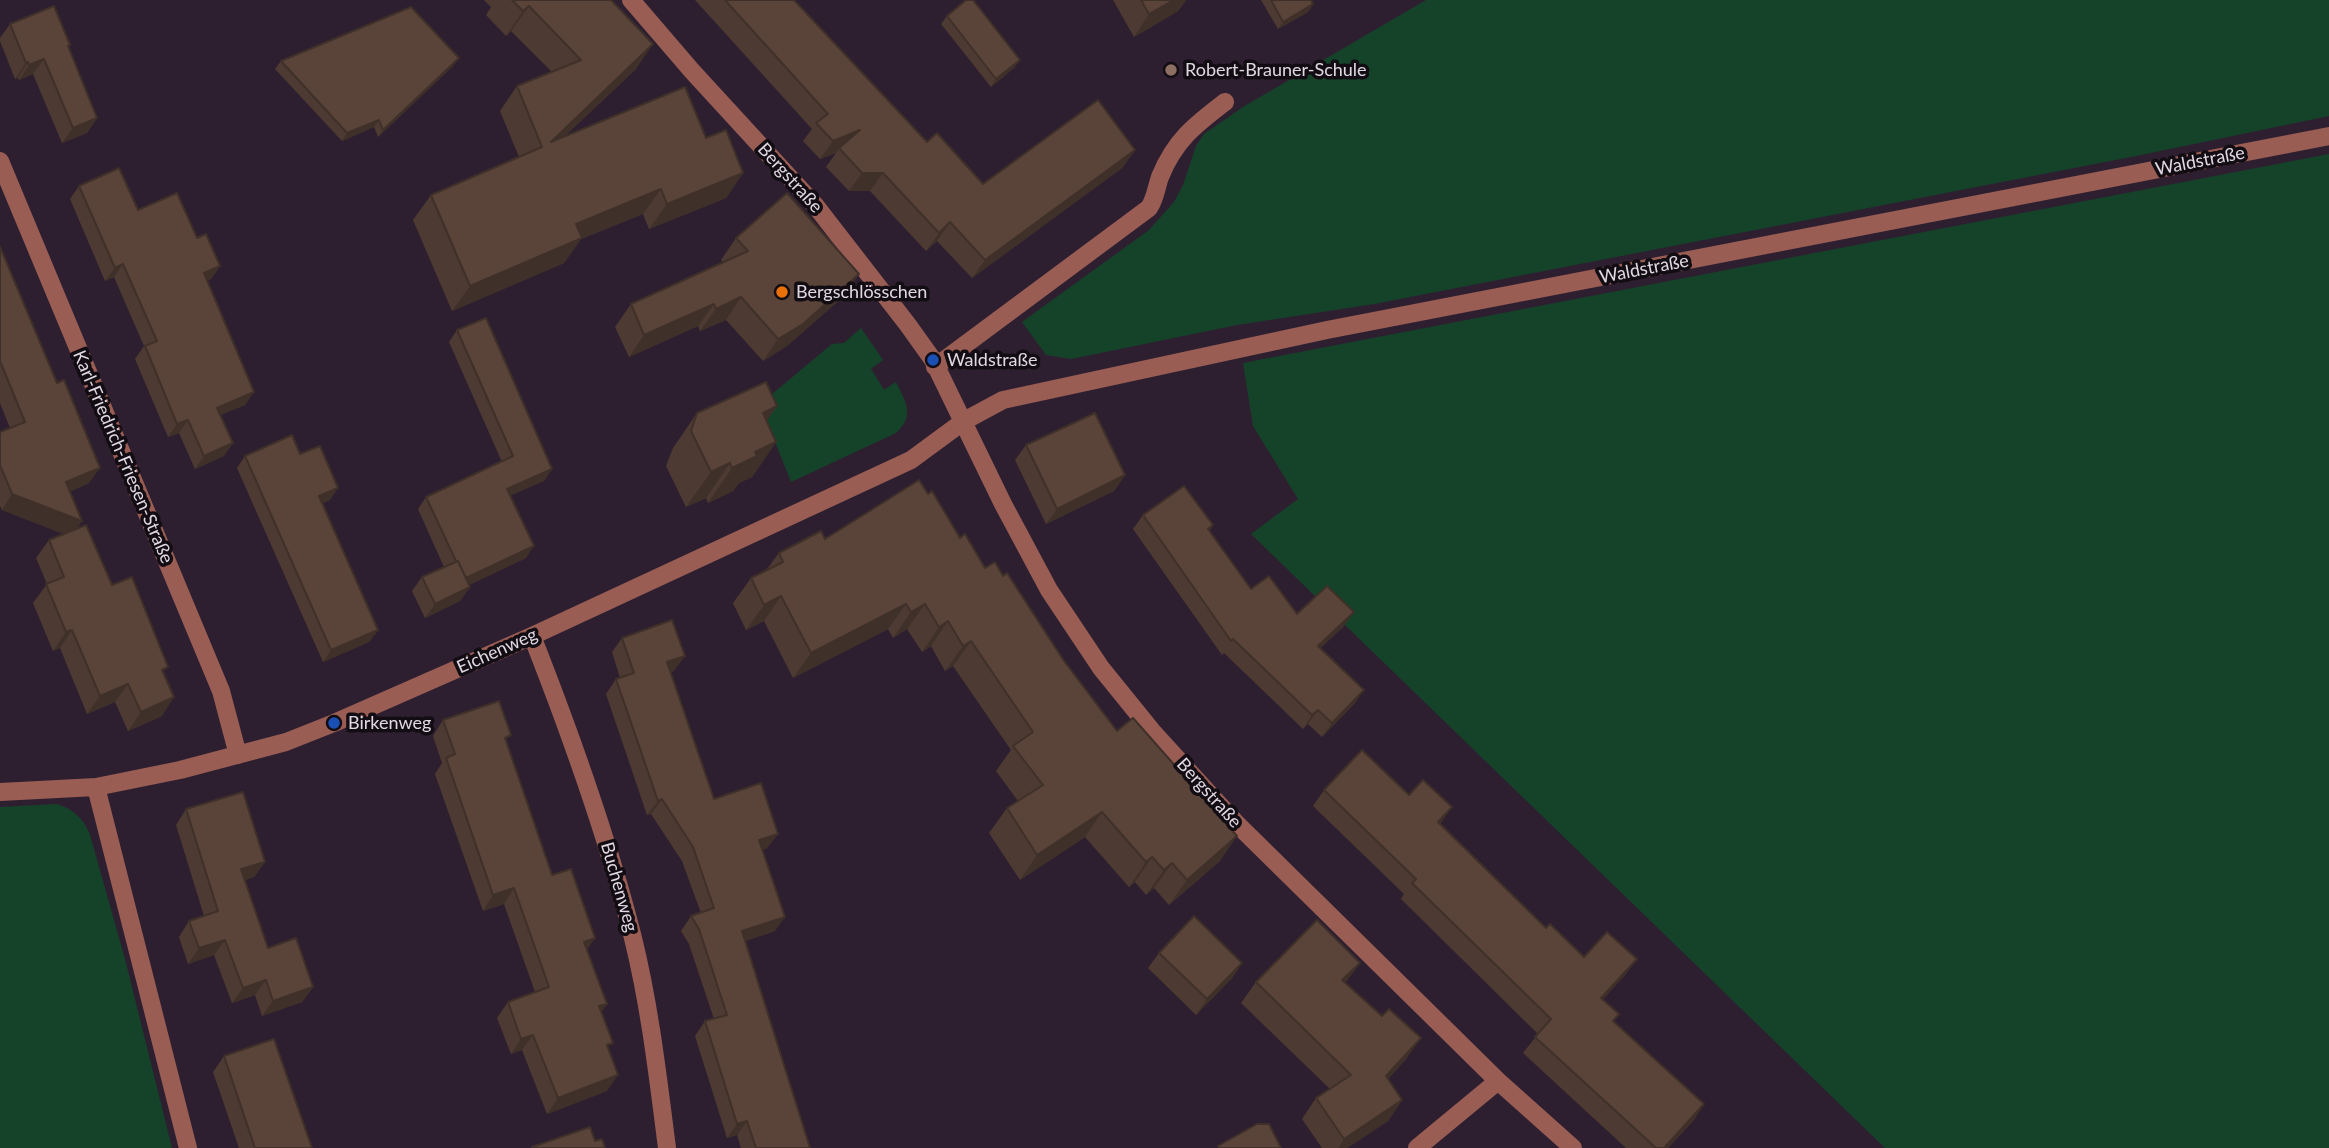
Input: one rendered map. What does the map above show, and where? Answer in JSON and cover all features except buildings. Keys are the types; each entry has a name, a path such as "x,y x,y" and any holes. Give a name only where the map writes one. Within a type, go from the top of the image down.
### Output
{"street":[{"name":"Bergstraße","path":"631,0 692,71 816,205 886,294 936,367 1003,504 1049,590 1101,668 1152,730 1238,825 1498,1081 1573,1148"},
{"path":"936,367 1149,208 1156,198 1159,179 1181,140 1188,131 1225,102"},
{"name":"Waldstraße","path":"964,421 1003,400 1270,341 2329,136"},
{"name":"Karl-Friedrich-Friesen-Straße","path":"0,161 221,691 238,755"},
{"name":"Eichenweg","path":"0,792 96,787 286,742 532,636 911,460 964,421"},
{"name":"Buchenweg","path":"532,636 598,812 633,940 654,1043 667,1148"},
{"path":"96,787 188,1148"},
{"path":"1417,1148 1498,1081"}],"green space":[{"path":"1426,0 2329,0 2329,116 1374,304 1237,325 1071,359 1046,355 1022,322 1149,230 1174,202 1183,185 1196,146 1204,134 1243,107"},
{"path":"2329,154 2329,1148 1885,1148 1251,534 1298,499 1253,426 1243,363"},
{"path":"861,328 883,360 871,369 884,390 896,382 907,409 905,421 896,433 791,482 760,404 832,344 844,343"},
{"path":"57,804 78,816 90,835 125,959 172,1148 0,1148 0,807"}],"place":[{"name":"Robert-Brauner-Schule","path":"1171,70"},
{"name":"Bergschlösschen","path":"782,292"},
{"name":"Waldstraße","path":"933,360"},
{"name":"Birkenweg","path":"334,723"}]}
